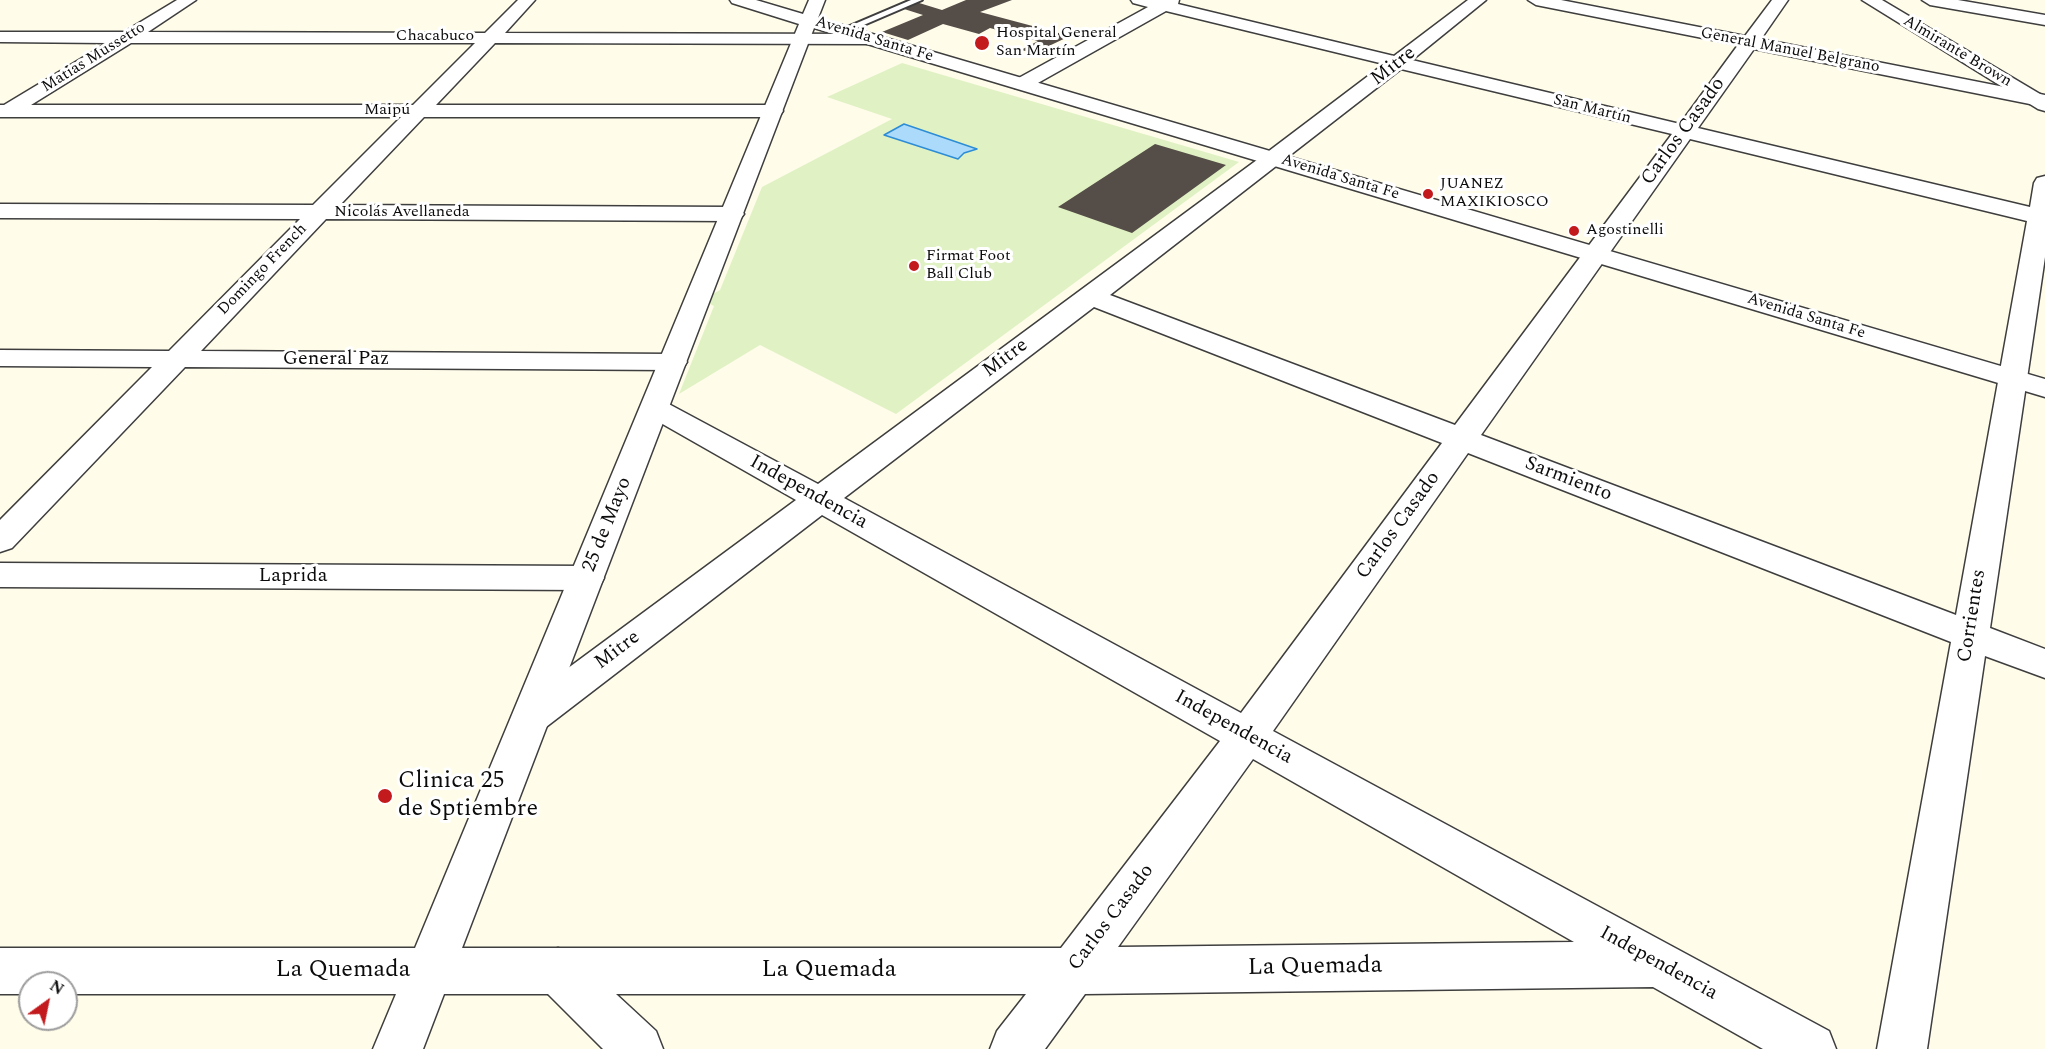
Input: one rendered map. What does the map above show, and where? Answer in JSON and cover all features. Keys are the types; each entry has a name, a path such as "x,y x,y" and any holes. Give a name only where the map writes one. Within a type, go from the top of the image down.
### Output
{"street":[{"name":"Matias Mussetto","path":"2,112 188,0"},
{"name":"Domingo French","path":"0,540 527,0"},
{"name":"Avenida Santa Fe","path":"738,0 2029,383"},
{"name":"San Martín","path":"1139,0 1169,3 1400,63 1684,132 2043,206"},
{"name":"Mitre","path":"532,716 1274,159 1478,0"},
{"name":"General Manuel Belgrano","path":"1536,0 2042,102"},
{"name":"Carlos Casado","path":"1015,1049 1246,736 1780,0"},
{"name":"Almirante Brown","path":"1870,0 2042,102"},
{"path":"1930,0 2045,20"},
{"path":"1022,84 1169,3"},
{"name":"Chacabuco","path":"0,37 490,38 810,20 869,39"},
{"name":"25 de Mayo","path":"398,1049 810,20"},
{"name":"Maipú","path":"2,112 773,111"},
{"name":"Corrientes","path":"1902,1049 1970,635 2029,383 2043,206"},
{"name":"Nicolás Avellaneda","path":"0,211 732,214"},
{"name":"Sarmiento","path":"1090,296 2045,664"},
{"name":"General Paz","path":"0,358 673,362"},
{"name":"Independencia","path":"655,408 1811,1049"},
{"name":"Laprida","path":"0,575 587,578"},
{"name":"La Quemada","path":"0,971 1073,971 1658,964"},
{"path":"558,971 638,1049"}],"lane":[{"path":"842,31 918,0"}],"green space":[{"name":"Firmat Foot Ball Club","path":"902,63 1239,162 896,414 760,345 679,394 714,306 702,300 720,290 762,187 892,119 827,97"}],"water":[{"path":"904,124 977,149 964,153 958,159 884,135"}],"building":[{"path":"966,0 1012,0 980,12 1070,36 1034,53 1021,50 1038,41 990,28 979,34 943,24 908,40 882,32 923,15 901,8 916,2 942,10"},
{"path":"1155,144 1226,165 1132,233 1058,207"}],"place":[{"name":"Hospital General San Martín","path":"982,43"},
{"name":"JUANEZ MAXIKIOSCO","path":"1428,194"},
{"name":"Agostinelli","path":"1574,231"},
{"name":"Firmat Foot Ball Club","path":"914,266"},
{"name":"Clinica 25 de Sptiembre","path":"385,796"}]}
